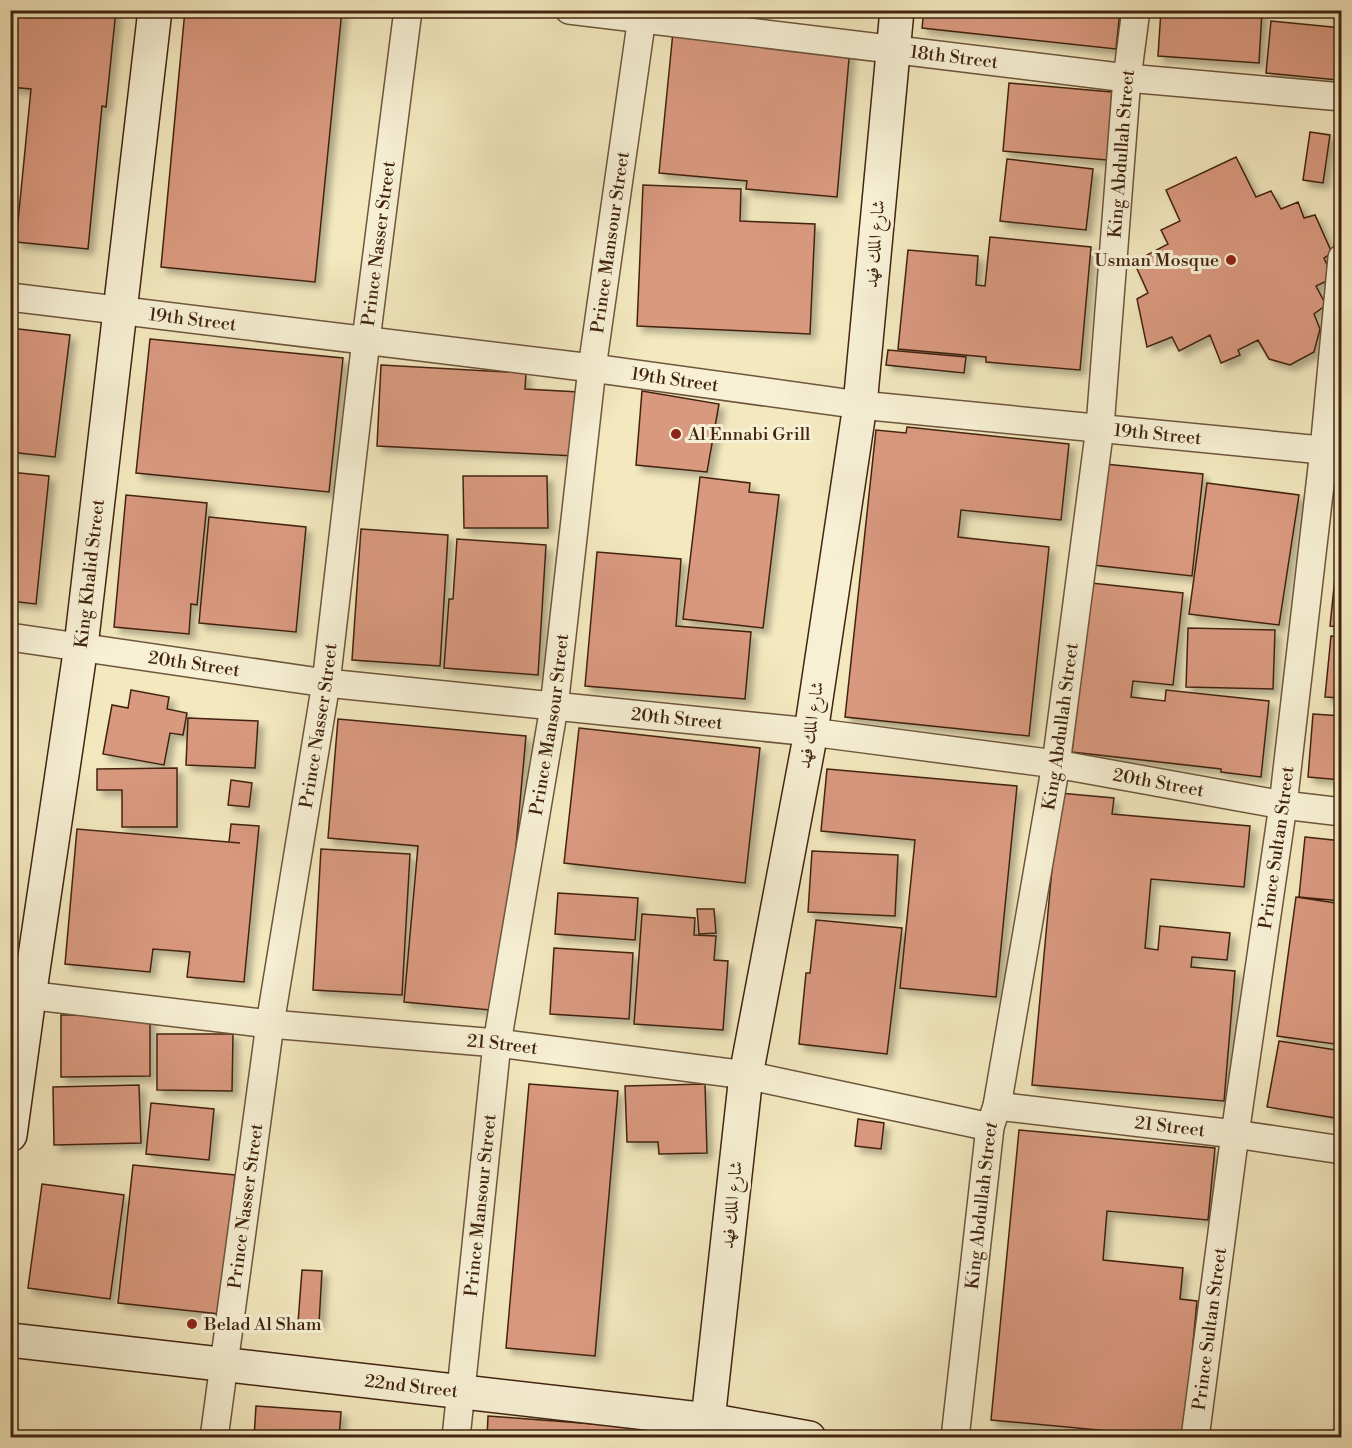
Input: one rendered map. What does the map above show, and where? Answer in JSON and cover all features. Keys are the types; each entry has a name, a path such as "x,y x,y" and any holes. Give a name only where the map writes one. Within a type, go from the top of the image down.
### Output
{"street":[{"name":"King Khalid Street","path":"10,1135 20,995 81,646 155,10"},
{"name":"Prince Nasser Street","path":"214,1437 270,1024 326,683 408,10"},
{"name":"18th Street","path":"569,10 642,15 892,51 1127,78 1341,97"},
{"name":"شارع الملك فهد","path":"707,1429 746,1075 811,732 860,405 897,10"},
{"name":"King Abdullah Street","path":"955,1437 993,1116 1056,764 1100,427 1127,78 1136,10"},
{"name":"Prince Mansour Street","path":"456,1437 497,1043 554,706 592,368 642,15"},
{"name":"Prince Sultan Street","path":"1195,1437 1235,1134 1333,451 1341,258"},
{"name":"19th Street","path":"10,297 592,368 860,405 1333,451"},
{"name":"20th Street","path":"10,637 326,683 811,732 1056,764 1283,805 1341,812"},
{"name":"21 Street","path":"20,995 270,1024 497,1043 746,1075 993,1116 1235,1134 1341,1150"},
{"name":"22nd Street","path":"10,1340 462,1392 707,1429 809,1437"}],"building":[{"path":"10,10 116,10 106,107 102,106 88,249 16,242 31,89 10,87"},
{"path":"185,10 342,10 315,282 161,267"},
{"path":"924,10 1120,10 1116,49 922,28"},
{"path":"1161,10 1262,10 1259,63 1158,56"},
{"path":"1271,21 1342,28 1338,80 1266,73"},
{"path":"673,32 850,47 837,197 746,189 747,181 659,173"},
{"path":"1009,83 1112,92 1107,160 1003,151"},
{"path":"1310,132 1330,135 1323,183 1303,180"},
{"name":"Usman Mosque","path":"1236,157 1256,197 1271,191 1281,209 1298,202 1304,218 1315,215 1332,253 1324,258 1333,278 1316,286 1326,305 1314,314 1320,329 1314,352 1290,365 1269,359 1258,340 1238,350 1240,355 1221,363 1210,335 1179,351 1172,337 1147,347 1137,299 1148,293 1134,262 1168,244 1161,230 1180,221 1166,190"},
{"path":"1007,159 1093,169 1086,230 1000,221"},
{"path":"643,185 741,189 740,221 815,224 810,334 637,326"},
{"path":"990,237 1091,247 1080,370 986,362 986,357 898,349 908,250 978,256 976,285 985,286"},
{"path":"10,328 70,335 55,457 10,452"},
{"path":"150,339 343,358 329,492 136,473"},
{"path":"888,350 966,357 964,373 886,365"},
{"path":"381,365 526,373 525,389 579,392 575,456 377,446"},
{"name":"Al Ennabi Grill","path":"642,391 719,404 707,472 636,465"},
{"path":"907,427 1069,444 1061,520 961,510 958,537 1049,547 1029,736 845,717 876,430 906,433"},
{"path":"1105,464 1203,474 1192,576 1093,565"},
{"path":"10,472 49,476 36,604 10,601"},
{"path":"463,476 547,476 548,528 464,528"},
{"path":"700,477 750,483 749,492 779,495 763,628 683,619"},
{"path":"1207,483 1299,495 1279,625 1189,614"},
{"path":"126,495 207,503 197,605 191,604 189,634 114,627"},
{"path":"1342,509 1342,627 1330,626"},
{"path":"209,517 306,527 296,632 199,623"},
{"path":"361,529 448,535 440,666 352,660"},
{"path":"457,539 546,545 538,675 444,668 449,599 453,599"},
{"path":"597,552 681,559 676,626 751,632 745,699 585,686"},
{"path":"1091,583 1183,593 1173,685 1133,681 1131,697 1165,701 1166,690 1269,701 1261,777 1221,772 1221,769 1072,752"},
{"path":"1188,628 1275,630 1273,689 1186,687"},
{"path":"1331,636 1342,637 1342,698 1325,697"},
{"path":"131,690 169,697 167,709 187,713 183,735 170,733 164,765 103,754 112,705 128,708"},
{"path":"1313,714 1342,716 1342,780 1308,777"},
{"path":"188,718 258,721 255,768 186,765"},
{"path":"338,719 526,736 501,1011 404,1002 418,846 328,838"},
{"path":"579,728 760,748 745,883 564,863"},
{"path":"177,768 177,827 122,827 122,790 97,790 97,769"},
{"path":"827,769 1017,786 996,997 900,988 915,840 821,831"},
{"path":"231,780 252,783 249,807 228,805"},
{"path":"1059,793 1114,798 1112,814 1250,826 1244,887 1151,879 1145,948 1158,950 1160,926 1230,933 1227,960 1192,957 1191,967 1235,971 1224,1101 1032,1085"},
{"path":"231,824 259,826 244,982 187,977 190,952 153,949 150,972 65,964 77,829 240,843 229,842"},
{"path":"1305,837 1342,841 1342,901 1299,897"},
{"path":"321,849 410,854 402,995 313,990"},
{"path":"812,851 898,855 895,916 808,912"},
{"path":"558,893 638,898 635,940 555,934"},
{"path":"1296,897 1342,904 1342,1045 1277,1036"},
{"path":"697,909 714,909 716,933 699,934"},
{"path":"642,914 695,918 694,935 716,936 714,960 728,961 723,1030 634,1024"},
{"path":"816,920 902,928 887,1054 799,1044 806,973 810,973"},
{"path":"554,948 633,953 629,1019 550,1014"},
{"path":"61,1015 150,1015 150,1076 61,1077"},
{"path":"157,1034 233,1034 232,1091 157,1090"},
{"path":"1279,1041 1342,1051 1342,1119 1267,1107"},
{"path":"529,1084 618,1091 595,1356 506,1348"},
{"path":"705,1084 707,1153 659,1154 658,1142 627,1142 625,1086"},
{"path":"139,1085 141,1143 54,1145 53,1087"},
{"path":"151,1103 214,1109 209,1160 146,1154"},
{"path":"858,1119 884,1123 881,1149 855,1146"},
{"path":"1019,1130 1215,1148 1208,1220 1107,1211 1103,1260 1183,1268 1180,1299 1197,1301 1184,1438 991,1420"},
{"path":"133,1165 235,1175 220,1314 118,1303"},
{"path":"42,1184 124,1195 110,1299 28,1288"},
{"path":"302,1270 322,1271 319,1324 298,1323"},
{"path":"256,1406 341,1412 339,1438 254,1438"},
{"path":"488,1416 660,1429 659,1438 487,1438"}],"place":[{"name":"Usman Mosque","path":"1231,260"},
{"name":"Al Ennabi Grill","path":"676,434"},
{"name":"Belad Al Sham","path":"192,1324"}]}
